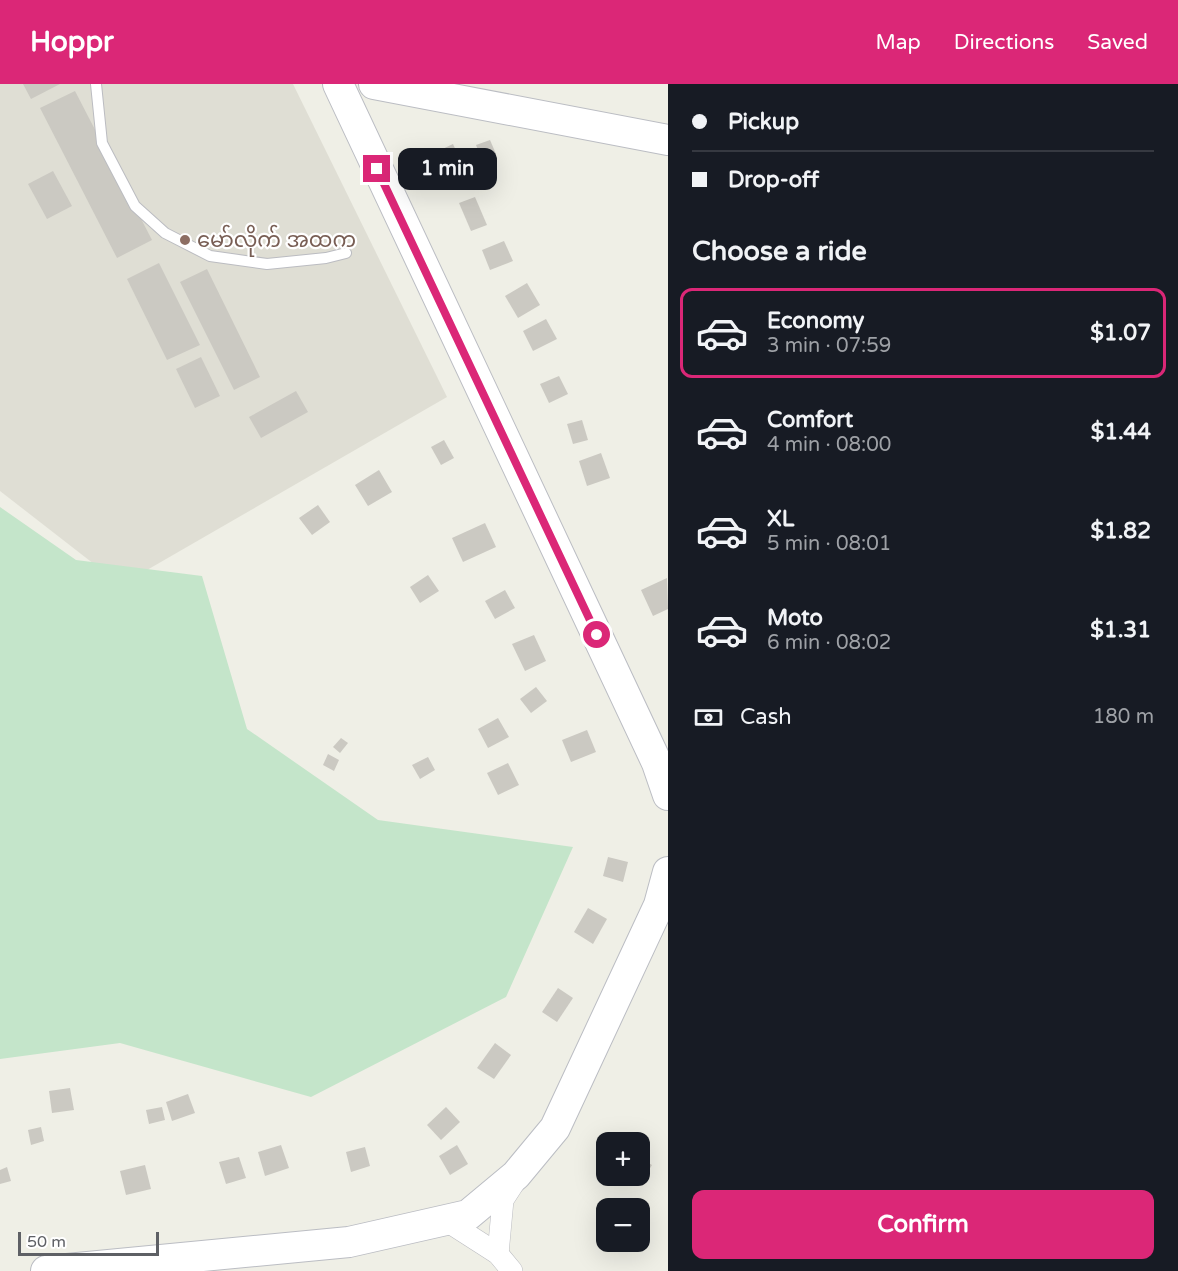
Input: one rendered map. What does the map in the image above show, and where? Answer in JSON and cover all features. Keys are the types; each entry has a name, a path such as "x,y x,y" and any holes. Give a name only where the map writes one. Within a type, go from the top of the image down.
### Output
{"street":[{"path":"338,84 657,763 668,795"},
{"path":"374,84 668,140"},
{"path":"46,1271 349,1242 468,1215 516,1176 555,1128 659,905 668,872"},
{"path":"498,1254 503,1200 531,1157"},
{"path":"445,1220 498,1254 512,1271"}],"lane":[{"path":"96,84 102,143 135,206 165,233 210,256 267,264 326,258 346,253"}],"shaded area":[{"name":"မော်လိုက် အထက","path":"0,84 293,84 447,397 121,585 0,491"}],"green space":[{"path":"0,507 76,560 202,576 247,729 378,820 573,847 506,997 311,1097 120,1043 0,1059"}],"building":[{"path":"23,84 60,84 31,99"},
{"path":"75,91 152,240 117,258 40,108"},
{"path":"490,140 496,154 482,160 476,145"},
{"path":"453,144 466,173 445,182 432,154"},
{"path":"53,171 72,206 47,219 28,184"},
{"path":"475,197 487,225 471,231 459,203"},
{"path":"504,241 513,261 490,270 482,250"},
{"path":"159,263 200,345 167,360 127,279"},
{"path":"207,269 260,377 234,390 180,282"},
{"path":"527,283 540,305 518,318 505,296"},
{"path":"546,319 557,339 533,351 523,331"},
{"path":"201,357 220,396 195,408 176,369"},
{"path":"559,376 568,394 549,403 540,384"},
{"path":"296,391 308,412 261,438 249,417"},
{"path":"582,420 588,440 573,444 567,424"},
{"path":"444,440 454,458 441,465 431,447"},
{"path":"601,453 610,478 587,486 579,461"},
{"path":"379,470 392,492 368,506 355,485"},
{"path":"318,505 330,522 312,535 299,518"},
{"path":"485,523 496,547 463,562 452,538"},
{"path":"428,575 439,591 420,603 410,587"},
{"path":"667,578 668,609 653,616 641,590"},
{"path":"505,590 515,608 495,619 485,601"},
{"path":"534,635 546,661 525,671 512,644"},
{"path":"536,687 547,701 531,713 520,699"},
{"path":"498,718 509,737 488,748 478,729"},
{"path":"587,730 596,752 571,762 562,740"},
{"path":"341,738 348,743 340,753 333,747"},
{"path":"328,754 339,760 334,771 323,765"},
{"path":"428,757 435,770 420,779 412,765"},
{"path":"508,763 519,785 498,795 487,773"},
{"path":"608,857 628,862 623,882 603,876"},
{"path":"588,908 607,919 593,944 574,932"},
{"path":"558,988 573,998 557,1022 542,1012"},
{"path":"495,1043 511,1055 494,1079 477,1068"},
{"path":"70,1088 74,1110 52,1113 49,1091"},
{"path":"188,1094 195,1113 172,1121 166,1102"},
{"path":"162,1107 165,1120 149,1124 146,1110"},
{"path":"446,1107 460,1122 441,1140 427,1125"},
{"path":"41,1127 44,1141 31,1145 28,1130"},
{"path":"281,1145 289,1168 265,1176 258,1152"},
{"path":"457,1145 468,1164 450,1175 439,1156"},
{"path":"365,1147 370,1166 351,1172 346,1152"},
{"path":"239,1157 246,1178 226,1184 219,1162"},
{"path":"145,1165 151,1189 126,1195 120,1171"},
{"path":"7,1167 11,1181 0,1184 0,1170"}],"place":[{"name":"မော်လိုက် အထက","path":"185,240"}],"route":[{"path":"377,169 597,635"}]}
